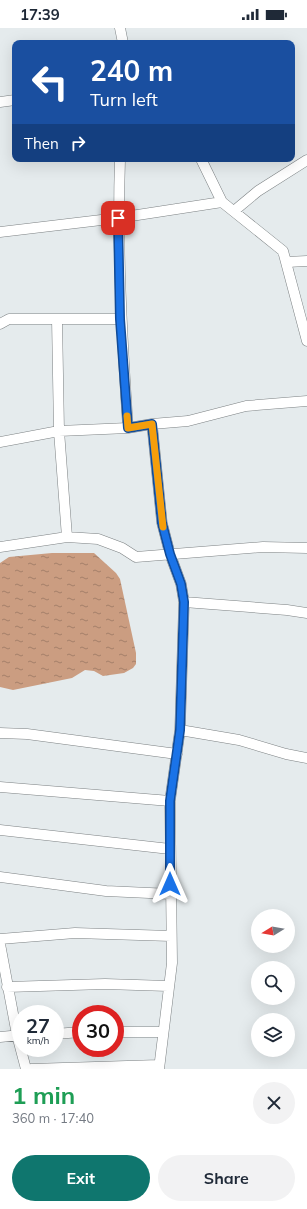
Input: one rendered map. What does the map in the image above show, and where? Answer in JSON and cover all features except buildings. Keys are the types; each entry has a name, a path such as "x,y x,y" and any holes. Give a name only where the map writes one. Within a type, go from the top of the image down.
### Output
{"street":[{"path":"120,28 122,40"},
{"path":"0,102 12,100"},
{"path":"234,211 258,191 307,160"},
{"path":"120,162 118,218 120,319 128,428"},
{"path":"202,162 222,202 283,251 307,341"},
{"path":"0,232 118,218 222,202"},
{"path":"287,262 307,261"},
{"path":"0,324 9,319 120,319"},
{"path":"57,319 59,431 67,537"},
{"path":"0,442 59,431 128,428 188,421 246,406 307,401"},
{"path":"31,1069 159,1067 162,1032 172,963 170,801 180,730 184,602 181,584 170,554 162,523 152,424"},
{"path":"0,547 67,537 98,539 122,548 136,557 264,547 307,548"},
{"path":"184,602 287,610 307,613"},
{"path":"180,730 238,740 286,754 307,758"},
{"path":"0,733 26,734 177,754"},
{"path":"0,787 170,801"},
{"path":"0,830 170,849"},
{"path":"0,877 106,891 170,894"},
{"path":"0,939 75,933 171,936"},
{"path":"0,944 1,963 12,1007"},
{"path":"7,987 105,984 168,986"},
{"path":"124,1032 162,1032"},
{"path":"0,1037 12,1036"},
{"path":"24,1057 26,1069"}],"water":[{"path":"52,553 94,553 116,573 120,579 136,653 136,664 133,668 124,673 103,676 94,671 85,670 72,678 13,690 0,687 0,563 9,557"}],"slow traffic":[{"path":"127,416 128,428 152,424 163,527"}],"route":[{"path":"118,218 120,319 128,428 152,424 162,523 170,554 181,584 184,602 180,730 170,801 170,884"}]}
